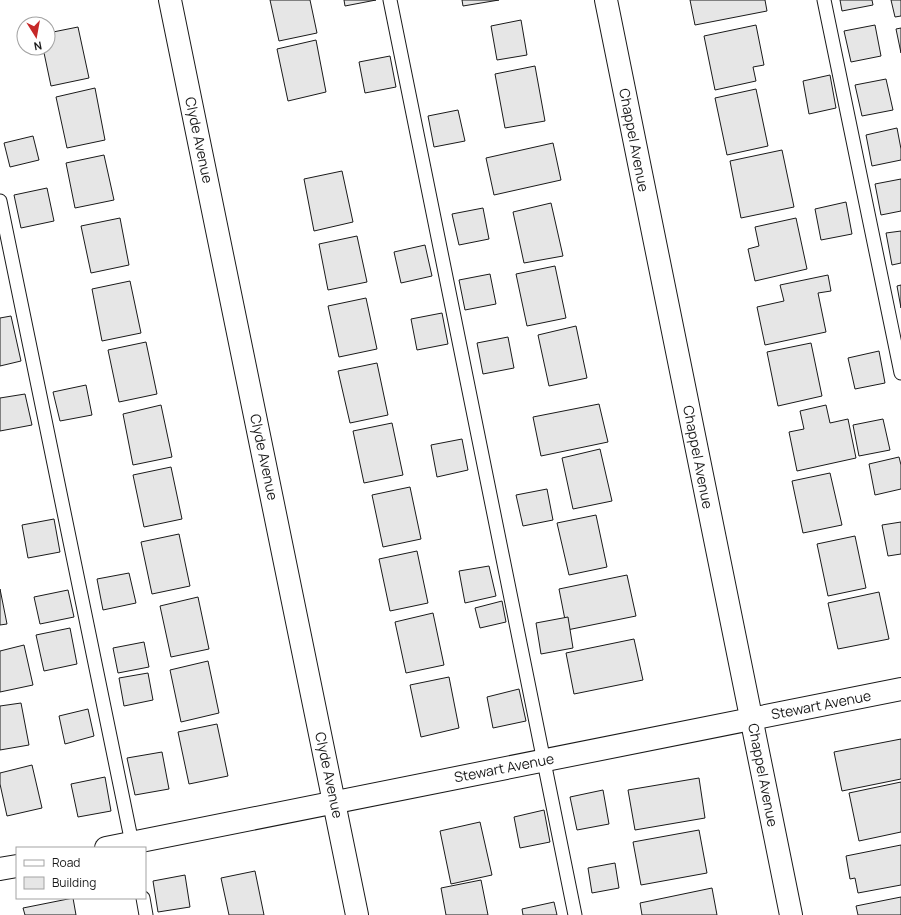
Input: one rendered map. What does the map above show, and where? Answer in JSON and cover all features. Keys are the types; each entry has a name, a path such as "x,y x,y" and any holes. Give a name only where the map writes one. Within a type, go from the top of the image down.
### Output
{"street":[{"name":"Clyde Avenue","path":"170,0 357,915"},
{"name":"Chappel Avenue","path":"606,0 791,915"},
{"name":"Stewart Avenue","path":"115,847 132,845 334,802 901,689"},
{"path":"0,869 16,866"}],"lane":[{"path":"390,0 575,915"},
{"path":"824,0 901,373"},
{"path":"0,201 132,845"},
{"path":"143,899 146,915"}],"building":[{"path":"270,0 310,0 317,33 279,41"},
{"path":"344,0 376,0 345,6"},
{"path":"462,0 499,0 463,6"},
{"path":"690,0 765,0 767,11 695,25"},
{"path":"840,0 872,0 873,5 842,11"},
{"path":"891,0 901,0 901,16 895,17"},
{"path":"521,20 527,55 497,60 491,26"},
{"path":"756,25 764,65 753,67 756,81 715,90 704,36"},
{"path":"875,25 881,56 851,62 844,31"},
{"path":"78,27 89,78 51,86 45,56 56,56 56,31"},
{"path":"901,28 901,53 896,29"},
{"path":"316,40 326,92 288,101 277,49"},
{"path":"390,56 396,87 365,93 359,62"},
{"path":"535,66 545,121 505,128 495,74"},
{"path":"830,75 836,108 809,114 803,81"},
{"path":"886,79 893,110 862,116 855,85"},
{"path":"95,88 105,140 67,148 56,97"},
{"path":"756,89 768,146 727,155 715,98"},
{"path":"458,110 465,141 434,147 428,116"},
{"path":"897,128 901,149 901,160 872,166 866,135"},
{"path":"33,136 39,160 10,167 4,143"},
{"path":"553,143 561,180 494,195 486,158"},
{"path":"782,150 794,207 741,218 730,161"},
{"path":"104,155 114,200 75,208 66,163"},
{"path":"342,171 353,222 314,231 304,179"},
{"path":"901,179 901,211 881,215 875,184"},
{"path":"47,188 54,221 21,228 14,195"},
{"path":"846,202 852,234 821,240 815,209"},
{"path":"551,203 563,256 524,263 513,212"},
{"path":"483,208 489,239 459,245 452,214"},
{"path":"120,218 129,265 91,273 81,226"},
{"path":"796,218 807,269 755,281 748,249 759,246 755,227"},
{"path":"901,231 901,263 892,265 886,233"},
{"path":"357,236 367,282 328,290 319,244"},
{"path":"425,245 432,276 401,283 394,252"},
{"path":"555,266 566,318 527,326 516,274"},
{"path":"490,274 496,304 465,310 459,280"},
{"path":"828,275 831,291 818,293 826,332 765,345 757,307 784,301 780,285"},
{"path":"130,281 141,333 102,341 92,289"},
{"path":"901,285 901,308 897,286"},
{"path":"366,298 377,349 339,357 328,306"},
{"path":"442,313 448,344 417,350 411,319"},
{"path":"11,316 21,361 0,366 0,318"},
{"path":"576,326 587,378 549,386 538,335"},
{"path":"508,337 514,368 483,374 477,343"},
{"path":"146,342 157,394 119,402 108,350"},
{"path":"811,343 822,396 778,406 767,352"},
{"path":"879,351 885,383 855,389 848,358"},
{"path":"377,363 388,415 350,423 338,371"},
{"path":"86,385 92,415 60,421 53,392"},
{"path":"25,394 32,425 0,431 0,398"},
{"path":"599,404 608,442 541,456 533,417"},
{"path":"161,405 172,457 133,465 123,414"},
{"path":"826,405 830,423 848,419 856,458 797,471 789,432 804,429 800,411"},
{"path":"883,419 890,450 859,456 853,425"},
{"path":"392,423 403,475 364,483 353,431"},
{"path":"462,439 468,470 437,477 431,445"},
{"path":"600,449 612,501 573,509 562,458"},
{"path":"899,457 901,465 901,489 875,495 869,464"},
{"path":"171,467 182,519 144,527 133,475"},
{"path":"830,473 842,525 803,533 792,481"},
{"path":"410,487 421,539 383,547 372,495"},
{"path":"547,489 553,520 523,526 516,495"},
{"path":"596,515 607,567 569,575 557,523"},
{"path":"54,519 60,552 28,558 22,525"},
{"path":"901,522 901,554 888,556 882,525"},
{"path":"179,534 190,586 152,594 141,542"},
{"path":"855,536 866,588 828,596 817,544"},
{"path":"417,551 428,603 390,611 379,559"},
{"path":"489,566 496,596 465,603 459,571"},
{"path":"129,573 136,603 103,610 97,579"},
{"path":"627,575 636,616 567,630 559,589"},
{"path":"0,589 7,624 0,625"},
{"path":"68,590 74,617 40,624 34,597"},
{"path":"879,592 889,639 838,649 828,603"},
{"path":"198,597 209,649 171,657 160,606"},
{"path":"502,601 506,622 480,628 475,608"},
{"path":"433,613 444,665 406,673 395,622"},
{"path":"568,617 573,648 541,654 536,623"},
{"path":"70,628 77,664 44,671 36,635"},
{"path":"634,639 643,680 574,694 566,653"},
{"path":"144,642 149,667 118,673 113,648"},
{"path":"24,645 33,685 0,692 0,651"},
{"path":"208,661 219,713 181,722 170,670"},
{"path":"148,673 153,700 124,706 119,678"},
{"path":"449,677 459,728 421,737 410,685"},
{"path":"519,689 526,721 493,728 487,697"},
{"path":"21,703 29,745 0,750 0,706"},
{"path":"88,709 94,736 65,744 59,716"},
{"path":"217,724 228,776 189,784 178,732"},
{"path":"901,739 901,779 842,791 834,752"},
{"path":"162,752 169,789 135,795 127,758"},
{"path":"32,765 42,808 7,816 0,784 0,773"},
{"path":"105,777 111,811 78,817 71,784"},
{"path":"699,778 705,818 635,830 628,790"},
{"path":"901,782 901,832 859,841 849,793"},
{"path":"603,790 609,824 577,830 570,797"},
{"path":"544,810 550,842 520,848 514,817"},
{"path":"480,822 492,875 451,884 440,831"},
{"path":"699,830 707,873 641,885 633,842"},
{"path":"901,845 901,885 858,893 855,878 850,879 846,856"},
{"path":"615,863 619,888 592,893 588,868"},
{"path":"255,871 264,915 229,915 221,878"},
{"path":"185,875 190,907 158,912 153,881"},
{"path":"481,880 488,915 446,915 441,888"},
{"path":"712,888 717,915 642,915 640,903"},
{"path":"901,897 901,915 858,915 856,906"},
{"path":"73,899 76,915 25,915 23,908"},
{"path":"554,902 557,915 523,915 522,909"}]}
